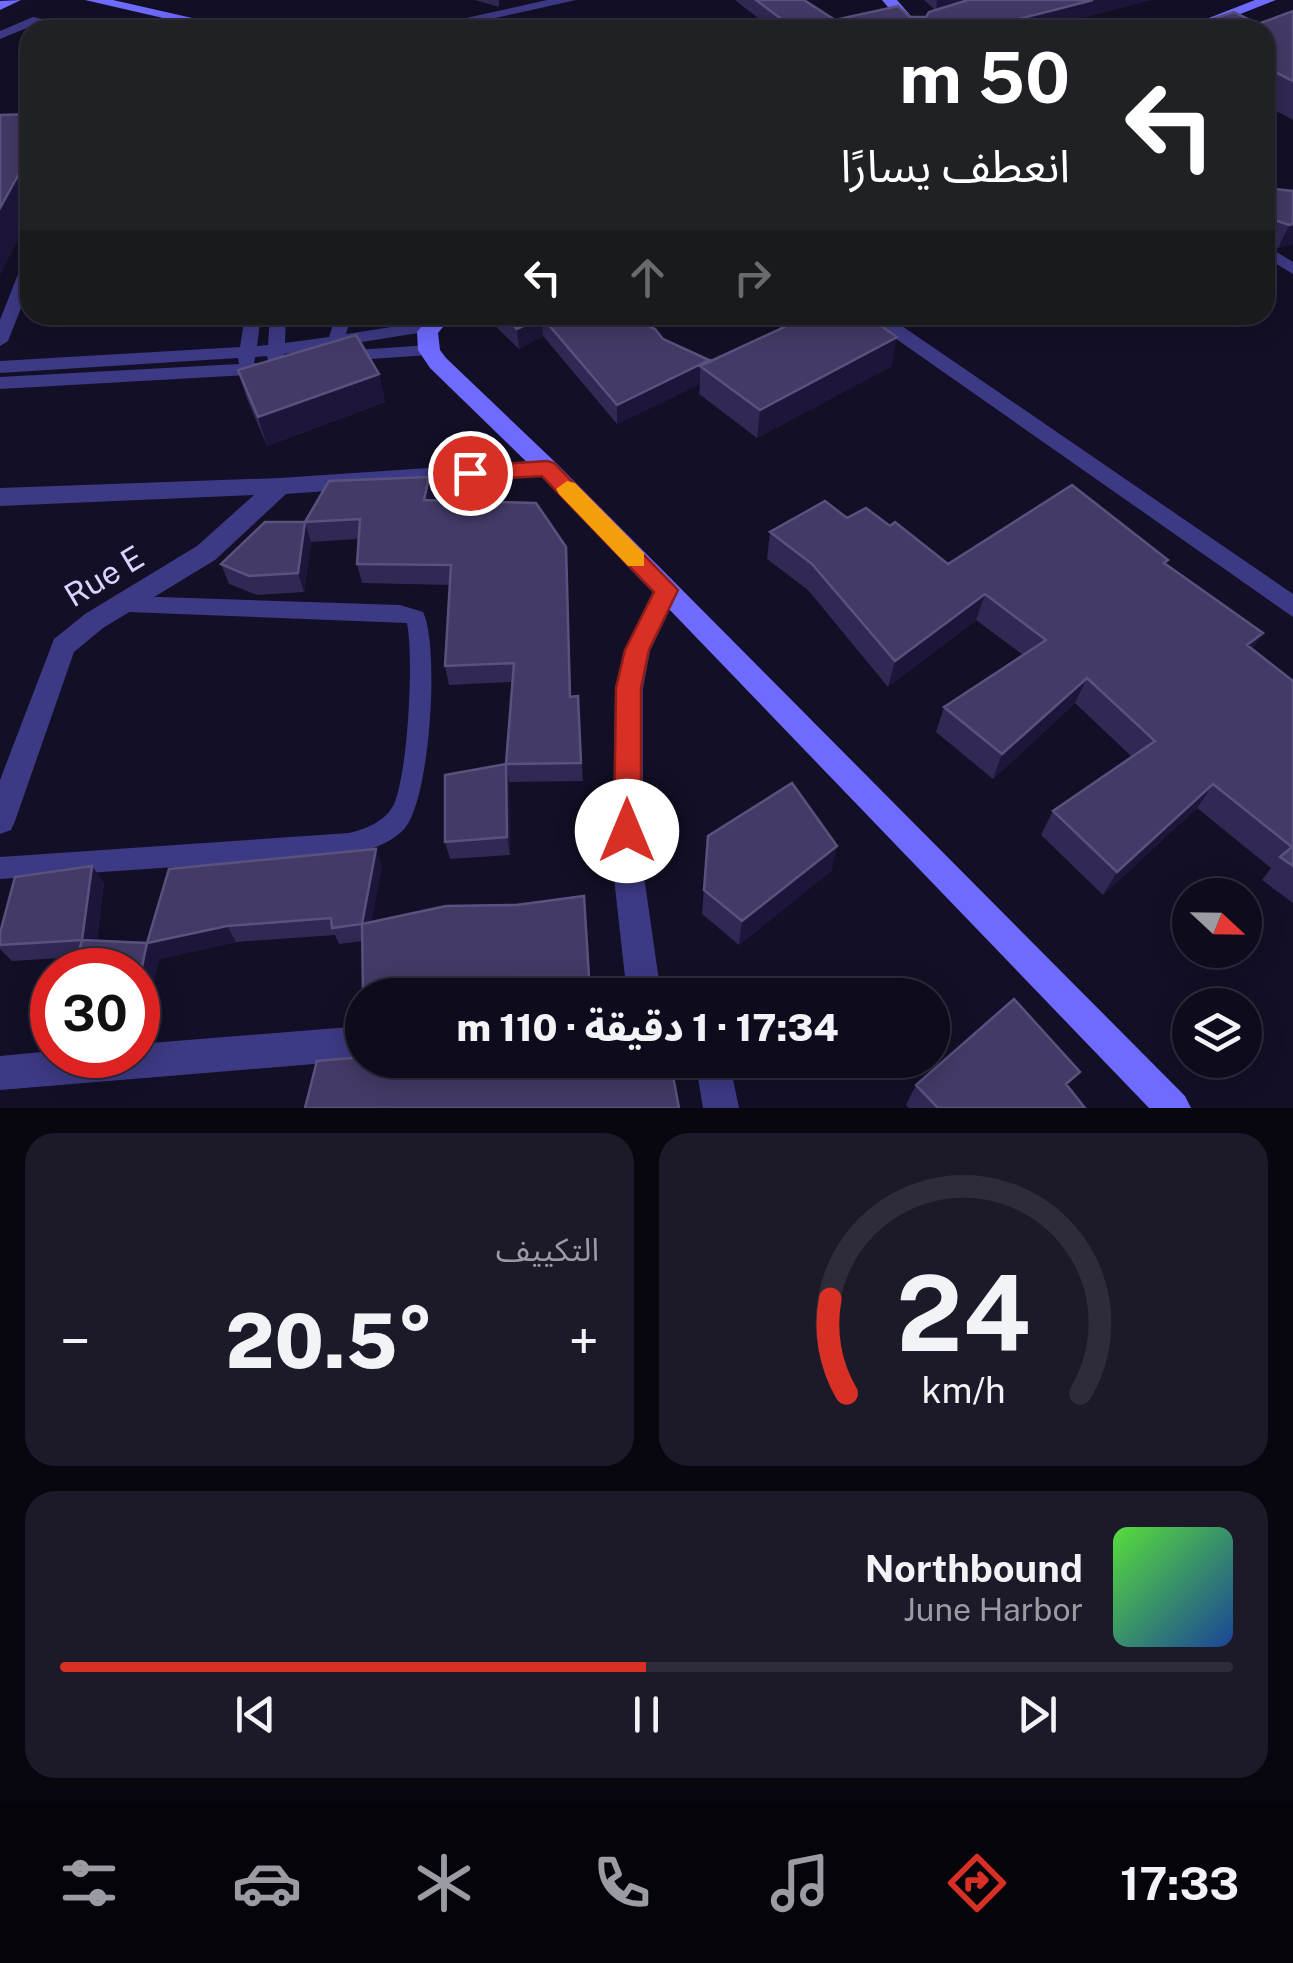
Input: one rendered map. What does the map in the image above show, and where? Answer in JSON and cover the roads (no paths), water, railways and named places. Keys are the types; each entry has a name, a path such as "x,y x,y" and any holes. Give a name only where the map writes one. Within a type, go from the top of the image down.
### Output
{"street":[{"path":"0,6 14,0"},
{"path":"92,0 188,20"},
{"path":"464,20 569,0"},
{"path":"889,0 912,20"},
{"path":"1214,20 1269,0"},
{"path":"886,325 1293,607"},
{"path":"435,330 547,468 1173,1108"},
{"path":"0,497 280,486 547,468"},
{"name":"Rue E","path":"0,821 63,646 94,621 128,604 240,526 280,486"},
{"path":"642,978 628,869 629,688 637,650 666,590"},
{"path":"0,1073 345,1044"},
{"path":"715,1078 721,1108"}],"lane":[{"path":"0,341 20,290"},
{"path":"246,361 251,325"},
{"path":"275,359 277,325"},
{"path":"333,348 341,325"},
{"path":"0,382 275,359 435,330"},
{"path":"0,368 246,361"},
{"path":"0,868 349,844 376,837 406,805 421,661 416,618 400,613 128,604"}]}
